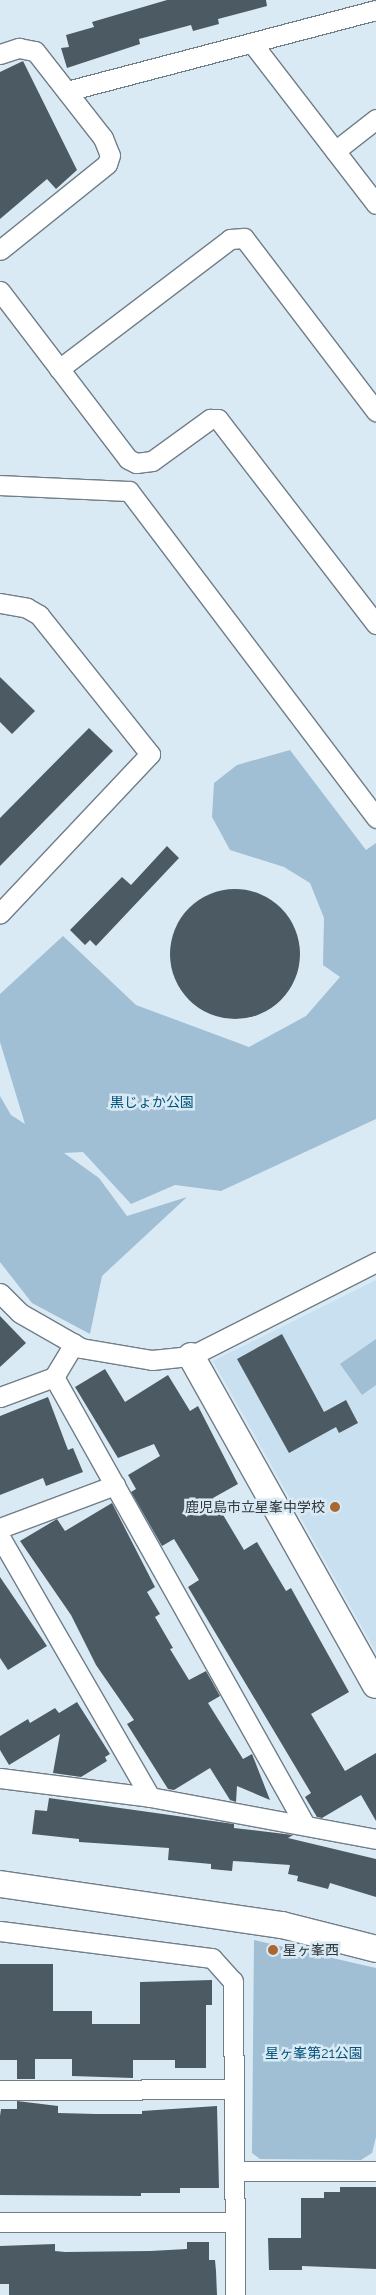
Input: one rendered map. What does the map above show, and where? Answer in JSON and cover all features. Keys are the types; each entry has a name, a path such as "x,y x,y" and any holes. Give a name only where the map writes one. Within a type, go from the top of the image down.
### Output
{"street":[{"path":"67,91 376,10"},
{"path":"252,43 376,204"},
{"path":"0,54 19,48 35,51 106,142 107,164 0,250"},
{"path":"336,151 376,119"},
{"path":"59,369 230,239 244,238 376,412"},
{"path":"0,291 128,459 136,463 152,461 210,419 218,419 376,622"},
{"path":"0,485 129,491 376,818"},
{"path":"0,603 28,608 40,615 150,754 0,913"},
{"path":"0,1293 20,1313 74,1344 122,1357 152,1360 191,1356 376,1262"},
{"path":"0,1396 54,1377 74,1344"},
{"path":"191,1356 376,1686"},
{"path":"54,1377 304,1823"},
{"path":"0,1528 115,1485"},
{"path":"0,1537 150,1797"},
{"path":"0,1778 150,1797 304,1823 376,1839"},
{"path":"0,1884 282,1925 376,1949"},
{"path":"0,1931 212,1958 234,1981 235,2295"},
{"path":"0,2090 234,2089"},
{"path":"234,2171 376,2170"},
{"path":"0,2222 234,2222"}],"shaded area":[{"name":"鹿児島市立星峯中学校","path":"376,1280 376,1652 213,1361"}],"green space":[{"name":"黒じょか公園","path":"290,750 366,850 376,843 376,1119 221,1191 175,1185 131,1204 83,1152 64,1153 99,1178 127,1216 187,1197 102,1276 90,1334 32,1303 0,1262 0,1096 11,1115 25,1124 0,1042 0,994 63,936 136,1005 249,1047 306,1016 340,977 323,965 324,918 310,883 284,867 230,850 212,817 214,783 237,765"},
{"path":"376,1339 376,1385 362,1395 340,1364"},
{"name":"星ヶ峯第21公園","path":"254,1940 376,1968 376,2137 372,2153 361,2160 260,2159 252,2153"}],"building":[{"path":"167,0 266,0 267,6 218,19 219,24 193,31 191,25 139,39 140,44 67,68 61,48 69,47 66,35 94,27 92,22"},
{"path":"23,61 77,170 56,189 47,179 0,219 0,72"},
{"path":"0,677 35,711 12,734 0,722"},
{"path":"89,728 113,751 0,866 0,818"},
{"path":"167,846 179,858 96,946 90,940 85,945 70,930 122,877 131,885"},
{"path":"235,889 248,890 260,894 281,908 295,929 299,941 299,967 295,979 281,1000 260,1014 248,1018 235,1019 222,1018 210,1014 189,1000 175,979 171,967 170,954 171,941 175,929 189,908 210,894 222,890"},
{"path":"0,1316 26,1343 0,1367"},
{"path":"282,1334 324,1412 346,1400 358,1423 339,1433 336,1427 289,1453 237,1359"},
{"path":"105,1369 125,1402 168,1375 190,1411 198,1406 238,1484 213,1498 244,1550 257,1542 286,1591 291,1588 349,1692 311,1714 345,1771 376,1753 376,1821 361,1795 322,1818 317,1817 305,1797 311,1793 188,1587 199,1580 174,1539 162,1546 131,1492 136,1489 128,1475 160,1456 154,1444 118,1458 75,1387"},
{"path":"48,1397 68,1450 73,1448 83,1472 46,1486 43,1478 0,1495 0,1416"},
{"path":"112,1503 155,1587 147,1592 160,1614 155,1617 173,1648 170,1649 189,1680 206,1671 220,1696 208,1703 243,1759 252,1754 270,1800 237,1786 236,1802 230,1800 210,1768 174,1790 168,1789 127,1724 134,1720 96,1665 71,1615 20,1541 57,1519 65,1531"},
{"path":"0,1577 47,1646 8,1670 0,1658"},
{"path":"77,1702 110,1754 105,1757 107,1761 81,1777 53,1773 60,1734 9,1765 0,1750 0,1736 28,1719 30,1723 55,1708 59,1713"},
{"path":"49,1798 234,1824 234,1828 293,1835 288,1838 376,1859 376,1897 330,1883 328,1889 297,1881 298,1876 288,1874 290,1865 233,1861 232,1871 211,1869 211,1864 168,1860 169,1848 79,1842 79,1839 32,1834 35,1810 47,1811"},
{"path":"0,1964 53,1964 53,2011 92,2011 92,2024 140,2024 140,1982 212,1980 212,2005 206,2005 206,2068 175,2068 175,2060 133,2060 133,2078 72,2076 72,2059 35,2059 35,2079 17,2079 17,2060 0,2060"},
{"path":"17,2101 58,2106 58,2113 96,2114 142,2114 142,2111 217,2106 219,2188 180,2188 180,2193 141,2193 141,2196 0,2195 1,2109 17,2109"},
{"path":"340,2187 376,2187 376,2269 302,2266 302,2270 269,2270 268,2238 301,2238 301,2198 324,2198 324,2192 340,2192"},
{"path":"187,2242 209,2242 209,2260 215,2260 217,2295 9,2295 9,2284 0,2284 0,2246 55,2244 55,2251 65,2252 150,2251 187,2249"}],"place":[{"name":"鹿児島市立星峯中学校","path":"335,1507"},
{"name":"星ヶ峯西","path":"273,1950"}]}
